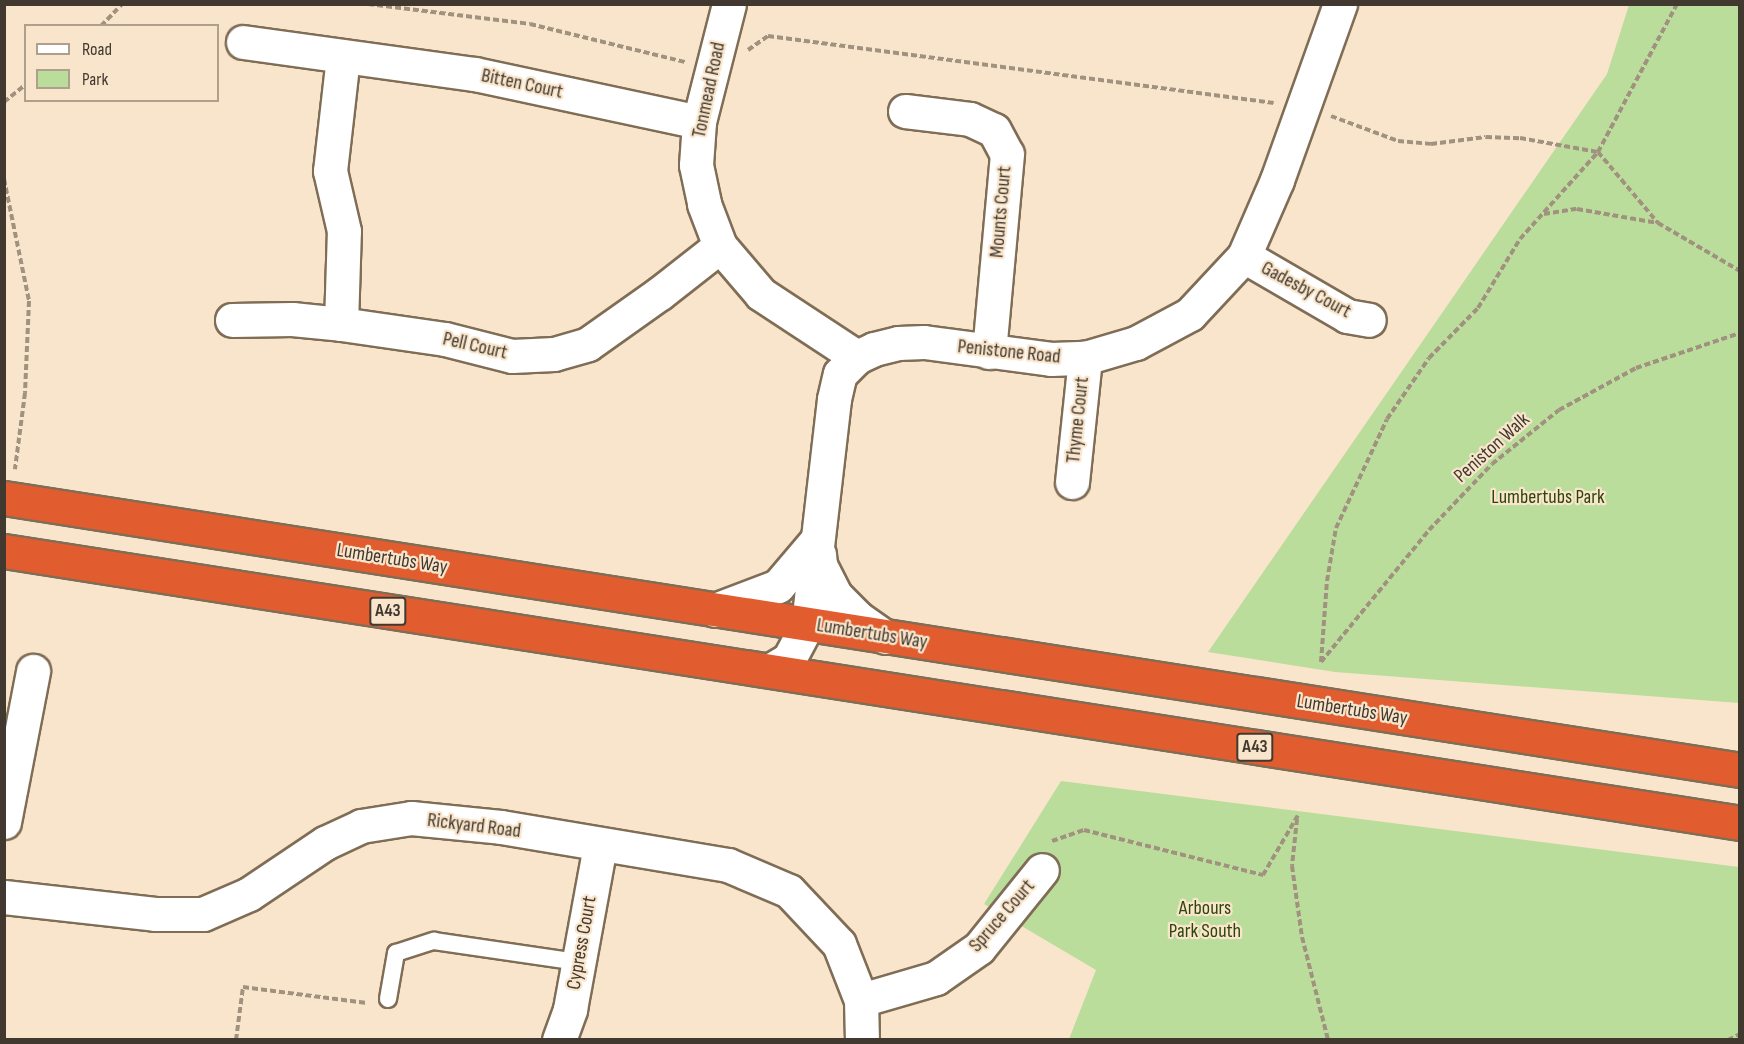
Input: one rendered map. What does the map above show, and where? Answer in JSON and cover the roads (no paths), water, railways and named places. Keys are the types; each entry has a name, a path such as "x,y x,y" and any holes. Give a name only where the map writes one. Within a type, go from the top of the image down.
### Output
{"highway":[{"name":"Lumbertubs Way","path":"9,486 715,610 1740,770"},
{"name":"A43","path":"4,551 1740,823"}],"street":[{"name":"Tonmead Road","path":"729,4 699,122 696,165 704,204 720,246 761,294 857,357"},
{"name":"Penistone Road","path":"857,357 874,349 898,343 924,342 1051,360 1085,358 1136,343 1190,314 1244,256 1277,180 1340,4"},
{"name":"Bitten Court","path":"243,42 475,74 699,122"},
{"path":"341,324 344,231 330,171 343,57"},
{"name":"Mounts Court","path":"904,111 970,119 994,130 1007,154 989,352"},
{"name":"Pell Court","path":"232,320 292,319 341,324 445,339 512,356 554,354 588,344 660,293 720,246"},
{"name":"Gadesby Court","path":"1244,256 1347,315 1369,320"},
{"path":"771,670 789,659 808,624 834,399 840,374 857,357"},
{"name":"Thyme Court","path":"1072,482 1085,358"},
{"path":"715,610 778,585 817,540"},
{"path":"817,540 820,565 836,596 858,618 885,637"},
{"path":"4,822 33,671"},
{"name":"Rickyard Road","path":"4,897 155,915 203,914 249,894 325,843 361,826 411,818 501,827 728,865 789,891 839,944 861,1000 862,1040"},
{"name":"Cypress Court","path":"559,1040 570,1009 600,845"},
{"name":"Spruce Court","path":"861,1000 936,978 979,948 1042,870"}],"lane":[{"path":"388,999 396,953 434,941 578,962"}],"park label":[{"name":"Lumbertubs Park","path":"1548,497"},
{"name":"Arbours Park South","path":"1205,920"}]}
